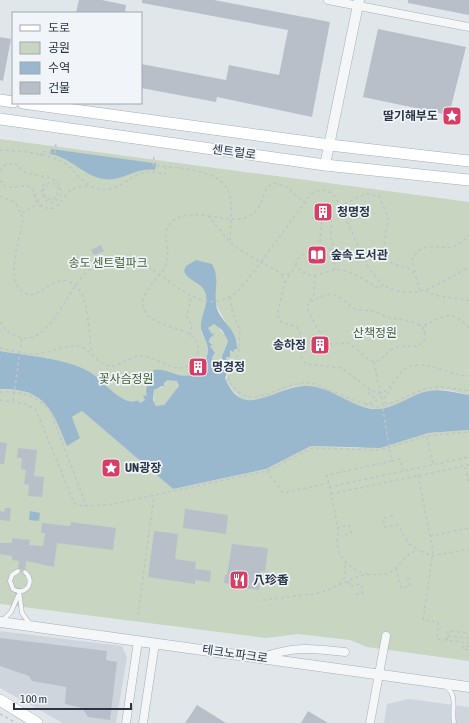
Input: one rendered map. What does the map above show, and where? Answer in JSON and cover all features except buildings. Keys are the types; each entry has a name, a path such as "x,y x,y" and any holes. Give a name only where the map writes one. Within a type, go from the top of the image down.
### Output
{"main road":[{"path":"0,100 12,102"},
{"name":"센트럴로","path":"30,104 330,145 469,161"},
{"name":"센트럴로","path":"0,119 325,165 469,180"},
{"path":"0,700 28,720 37,723"}],"street":[{"path":"328,0 358,3 469,27"},
{"path":"325,165 358,3"},
{"name":"테크노파크로","path":"0,621 469,687"},
{"path":"370,723 386,636"},
{"path":"126,723 138,641"},
{"path":"143,723 155,643"},
{"path":"260,658 285,650 297,648 345,652"}],"lane":[{"path":"18,571 12,575 10,581 11,587 19,592 22,613 27,622 33,626"},
{"path":"0,621 11,612 19,592 27,589 30,583 29,576 25,572"},
{"path":"435,682 447,687 452,694 454,702 454,723"}],"path":[{"path":"41,156 42,151 56,152 56,143"},
{"path":"0,150 52,157 64,162 84,182 96,189"},
{"path":"154,157 153,165 206,173 220,179 226,184 230,196 230,242"},
{"path":"0,171 5,165 12,163 27,173 54,179 60,187 60,197 52,202 44,200 40,190 47,182 54,183 58,193 54,199 47,199 43,190 48,185"},
{"path":"0,180 7,187 22,185 30,187 38,203 48,208 61,204 70,191 75,188 83,186 108,190 116,188 145,172 165,174 166,167"},
{"path":"0,348 33,354 76,346 89,350 99,362 109,366 142,356 173,368 182,368 193,361 197,354 196,343 190,335 180,329 154,320 146,312 143,303 146,294 167,261 166,232 169,224 188,214 230,219 249,217 255,214 261,206 266,189 274,184 287,187 305,203"},
{"path":"0,322 9,333 22,338 35,336 45,330 76,286 94,265 104,259 116,256 135,259 191,296 206,300 216,300 230,296 245,282 261,262 311,194 324,190 334,195 368,269 383,285 400,292 420,292 469,267"},
{"path":"339,206 366,194 379,196 388,217 383,252 384,256 392,262 411,269 417,275"},
{"path":"0,196 15,202 22,213 23,220 10,271"},
{"path":"22,213 38,203"},
{"path":"330,251 333,243 331,238 331,220 324,204 312,217 322,220 331,220"},
{"path":"208,216 230,242 238,249 282,275 284,279 284,287 277,314 282,323 296,326 299,330 302,338 301,357 304,363 342,368 370,390 381,394"},
{"path":"319,248 322,220"},
{"path":"420,292 412,259 416,252 424,248 455,247 461,244 469,235"},
{"path":"284,287 294,270 296,260 302,254 314,252 330,255 334,260 335,266 331,271"},
{"path":"296,265 302,271 315,275 323,275 331,271 341,270 354,274 376,287 380,288 383,285"},
{"path":"282,275 288,274 294,270"},
{"path":"311,302 314,294 315,275"},
{"path":"11,279 18,290 30,295 61,281 69,281 76,286 82,294 85,302 89,340 93,354"},
{"path":"425,290 430,294 460,298 469,302"},
{"path":"314,294 315,296 320,297"},
{"path":"425,334 418,325 405,319 386,317 374,311 355,309 338,296 330,294 320,297 307,306 308,311 323,340 331,344 344,342 351,344 368,359 374,362 381,359 396,348 419,346 424,342 425,334 425,328 429,323"},
{"path":"190,335 192,325 187,316 191,296"},
{"path":"230,296 233,314 240,330 239,350 228,378 237,392 245,397 251,398 296,384 311,383 326,387 361,403 382,406 396,401"},
{"path":"418,325 429,323 443,316 451,316 459,319 469,328"},
{"path":"13,401 22,338"},
{"path":"374,362 392,461"},
{"path":"381,394 403,370 413,366 469,376"},
{"path":"389,386 391,389 384,397 385,402 388,404 427,388 444,387 469,391"},
{"path":"361,403 371,404 377,401 377,398 368,392 370,390"},
{"path":"0,392 20,393 34,397 44,404 50,411 82,492 85,506"},
{"path":"0,400 25,404 36,410 74,503 85,506 108,505 267,471 312,448 380,450 426,436 469,432"},
{"path":"426,436 433,464"},
{"path":"329,487 469,457"},
{"path":"335,587 341,583 345,577 346,567 338,549 337,528 327,475 400,459 403,470"},
{"path":"331,494 469,465"},
{"path":"465,466 469,484"},
{"path":"267,471 283,493 329,483"},
{"path":"418,475 430,536 432,556 423,620 438,622 437,639 469,643"},
{"path":"138,615 154,495"},
{"path":"393,516 383,518 385,527 398,525 409,544 420,551 432,556 469,549"},
{"path":"337,528 349,525 351,533 341,536"},
{"path":"430,536 469,528"},
{"path":"343,559 353,569 368,574 386,575 396,568 415,550 420,551"},
{"path":"396,568 401,588 410,586 407,575"},
{"path":"263,600 320,593 368,574"},
{"path":"348,581 350,586 361,584 363,593 353,595"},
{"path":"447,640 448,631 469,633"},
{"path":"448,636 469,638"},
{"path":"461,642 462,638"},
{"path":"469,646 462,646 462,649 469,650"},
{"path":"0,714 16,723"}],"shaded area":[{"path":"0,631 122,646 127,657 116,723 63,723 0,688"},
{"path":"409,699 469,707 469,723 384,723 387,704"}],"green space":[{"name":"송도 센트럴파크","path":"0,139 469,202 469,395 446,390 431,391 394,406 378,409 359,405 315,387 305,386 293,387 262,399 252,401 243,399 235,393 226,380 231,362 227,363 226,357 230,357 230,350 234,351 235,349 238,349 236,340 216,305 201,331 208,348 206,359 201,368 193,374 185,377 161,371 150,372 147,376 147,395 145,396 145,400 140,403 138,400 126,400 120,397 90,372 80,367 46,358 0,351"},
{"path":"212,324 217,325 228,340 222,356 222,365 219,367 214,366 211,360 215,354 210,346 213,345 209,341 210,338 216,333 212,334 208,328"},
{"path":"172,379 177,381 179,384 176,390 163,406 156,406 154,402 154,390 165,387 166,380"},
{"path":"0,389 20,390 40,397 52,409 57,420 80,438 72,417 82,411 173,489 266,469 311,446 359,448 428,433 469,430 469,661 367,647 350,640 298,634 266,638 0,604"}],"water":[{"path":"51,149 156,163 155,170 142,171 117,178 104,179 90,174 64,159 50,154"},
{"path":"196,260 212,264 216,274 217,309 236,338 238,349 235,349 233,352 230,350 230,357 226,357 227,363 233,360 225,378 232,391 241,398 250,400 260,399 292,388 314,386 360,406 379,409 390,407 427,391 445,391 469,395 469,430 428,433 380,448 311,446 266,469 173,489 82,411 72,417 80,438 67,446 57,421 45,403 27,392 0,389 0,351 34,356 80,367 90,372 120,397 132,401 138,400 140,403 145,400 143,396 147,395 147,375 154,370 166,371 183,376 195,373 204,364 208,351 201,328 206,305 206,296 203,288 186,275 184,271 186,266","holes":["214,324 222,330 228,341 222,356 222,365 218,367 213,363 212,358 215,353 210,346 213,345 209,342 210,338 216,333 212,334 208,328","167,380 177,381 179,386 164,405 156,406 153,400 154,390 162,386 165,387 164,384"]},
{"path":"30,511 40,513 39,521 29,520"}],"place":[{"name":"딸기해부도","path":"452,116"},
{"name":"청명정","path":"323,212"},
{"name":"숲속 도서관","path":"317,255"},
{"name":"송하정","path":"320,345"},
{"name":"명경정","path":"198,367"},
{"name":"UN광장","path":"111,468"},
{"name":"八珍香","path":"239,580"}],"park label":[{"name":"산책정원","path":"375,333"},
{"name":"꽃사슴정원","path":"126,379"}]}
